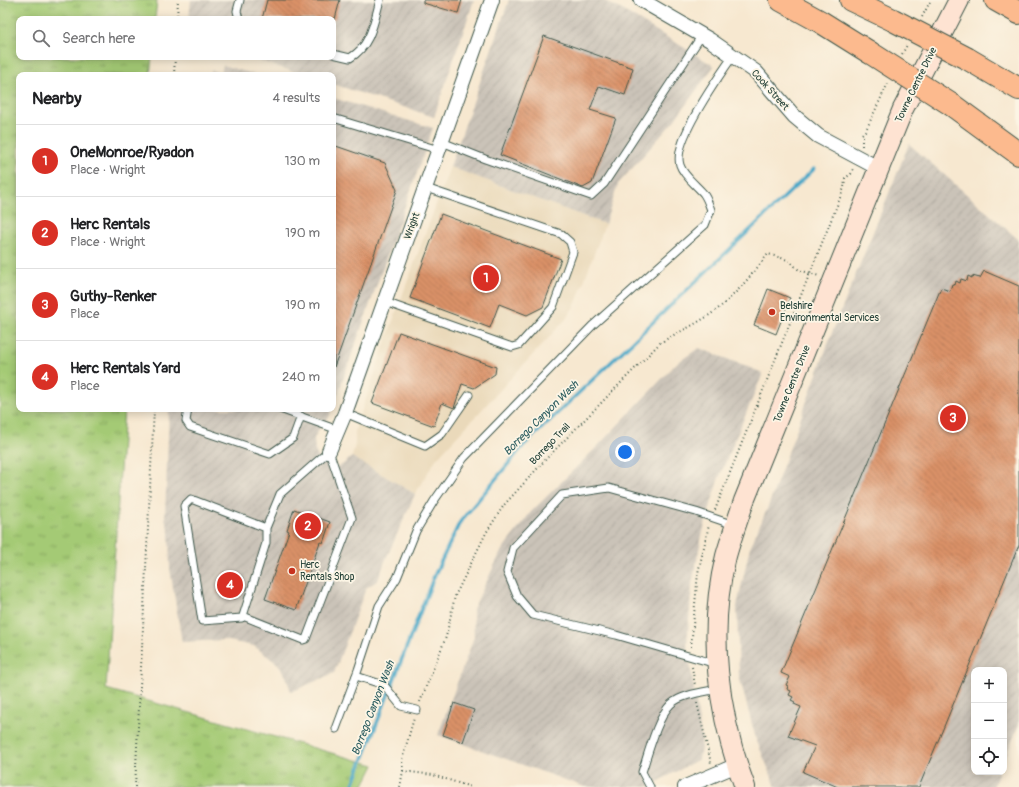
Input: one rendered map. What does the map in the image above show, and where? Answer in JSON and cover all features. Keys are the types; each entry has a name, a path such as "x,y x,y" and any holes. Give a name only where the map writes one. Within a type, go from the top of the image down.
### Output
{"highway":[{"path":"781,0 821,22 952,105 1019,154"},
{"path":"852,0 968,59 1019,89"},
{"path":"997,0 1019,13"}],"street":[{"name":"Wright","path":"329,451 345,413 492,0"},
{"name":"Cook Street","path":"641,0 702,35 756,72 794,116 818,136 878,168"},
{"name":"Towne Centre Drive","path":"745,787 737,765 720,689 717,624 719,595 726,556 747,494 878,168 903,109 959,0"},
{"path":"685,787 737,765"}],"lane":[{"path":"238,16 237,11 240,0"},
{"path":"336,55 350,58 360,52 370,37 380,0"},
{"path":"336,119 486,159 590,196 604,184 702,35"},
{"path":"336,729 356,676 379,606 397,578 416,531 434,501 464,458 593,325 705,225 711,210 705,195 680,166 678,156 686,131 716,80 734,56"},
{"path":"385,302 512,347 519,345 553,307 573,252 570,242 561,234 426,188"},
{"path":"345,413 425,446 442,434 469,395"},
{"path":"188,412 186,421 190,427 270,454 293,438 301,416"},
{"path":"289,412 338,430"},
{"path":"243,616 303,640 306,639 352,518 329,451 280,494 266,528 266,542 242,618 202,621 184,506 191,499 266,528"},
{"path":"718,664 616,635 533,615 517,596 507,572 513,548 562,495 609,488 691,511 736,526"},
{"path":"356,676 384,685 401,706 417,710"},
{"path":"650,787 642,772 662,720 671,704 683,698 720,689"}],"path":[{"path":"177,16 178,0"},
{"path":"174,72 175,60"},
{"path":"809,273 844,188 844,178 851,174"},
{"name":"Borrego Trail","path":"400,787 403,771 402,760 406,743 417,710 446,637 455,596 486,533 504,505 660,343 709,315 735,293 768,254 788,260 799,270 833,282"},
{"path":"134,787 154,412"},
{"path":"403,771 433,775 472,787"}],"shaded area":[{"path":"191,0 474,0 434,117 336,85 336,72 295,72 257,60 336,60 336,16 189,16"},
{"path":"509,0 603,0 624,11 714,66 673,122 618,184 605,224 450,167"},
{"path":"223,65 246,72 221,72"},
{"path":"336,99 433,128 336,399"},
{"path":"909,144 1019,240 1019,724 1007,754 1007,667 971,667 971,775 998,775 993,787 776,787 756,739 739,676 737,606 750,547 768,507 832,333"},
{"path":"450,167 605,224 576,303 566,319 436,459 415,494 352,457 355,445 355,430 391,326"},
{"path":"699,348 763,373 718,480 702,535 692,583 687,644 702,741 699,759 648,787 585,787 438,735 474,637 473,609 502,550 531,512 598,446 677,363"},
{"path":"169,412 331,412 314,439 315,451 321,462 336,467 342,465 352,457 415,494 378,580 366,588 334,673 291,692 286,676 278,664 254,646 224,640 182,642 170,569 169,532 165,518"}],"green space":[{"path":"0,0 157,0 155,16 16,16 16,60 152,60 150,72 16,72 16,412 124,412 106,689 374,765 363,787 0,787"}],"building":[{"path":"267,0 340,0 336,16 263,16"},
{"path":"423,0 462,0 458,13 423,3"},
{"path":"544,36 633,68 625,95 599,86 590,110 616,118 592,183 583,188 500,155"},
{"path":"336,146 385,163 397,190 336,361"},
{"path":"441,214 561,259 543,307 527,315 499,304 490,328 410,298"},
{"path":"984,271 1019,286 1019,545 919,787 838,787 803,772 815,746 788,736 801,707 794,704 795,702 791,700 793,697 789,695 791,691 787,689 788,686 786,685 790,677 781,673 941,288 950,291 952,284 955,285 956,281 960,283 961,279 967,281 968,276 972,278 972,276 980,278"},
{"name":"Belshire Environmental Services","path":"768,289 790,298 776,334 754,325"},
{"path":"399,332 496,367 495,374 474,388 462,384 454,408 442,403 434,426 372,403"},
{"name":"Herc Rentals Shop","path":"294,509 330,522 323,543 320,542 296,610 265,599 289,531 287,530"},
{"path":"224,572 243,578 235,599 217,593"},
{"path":"454,703 474,710 463,742 443,735"}],"waterway":[{"name":"Borrego Canyon Wash","path":"352,787 435,574 460,522 524,445 814,169"}],"place":[{"name":"OneMonroe/Ryadon","path":"486,278"},
{"name":"Belshire Environmental Services","path":"772,312"},
{"name":"Guthy-Renker","path":"953,418"},
{"name":"Herc Rentals","path":"308,526"},
{"name":"Herc Rentals Shop","path":"292,571"},
{"name":"Herc Rentals Yard","path":"230,585"}]}
